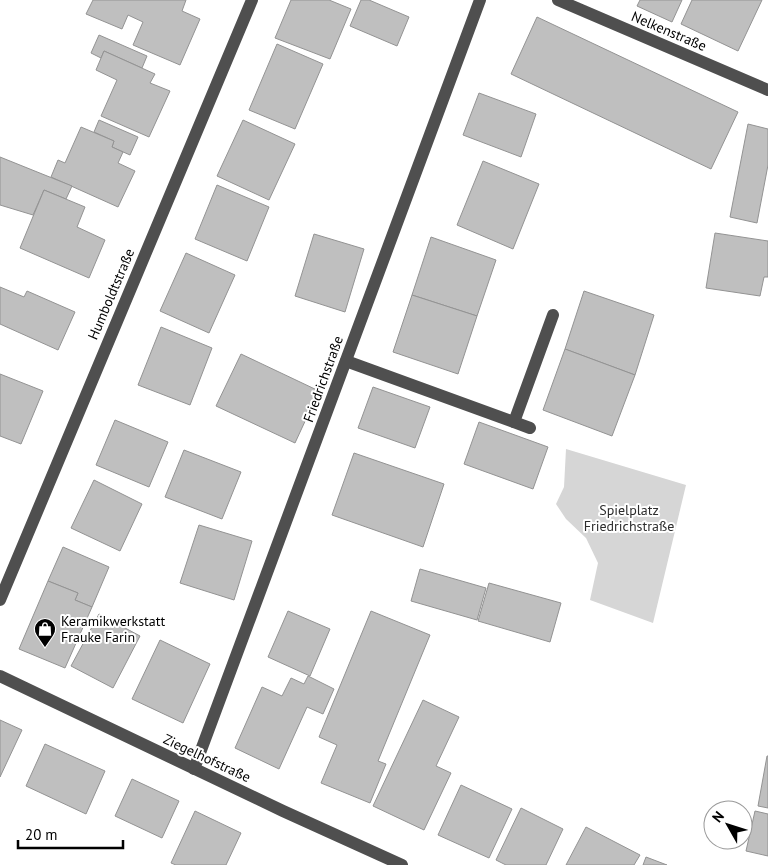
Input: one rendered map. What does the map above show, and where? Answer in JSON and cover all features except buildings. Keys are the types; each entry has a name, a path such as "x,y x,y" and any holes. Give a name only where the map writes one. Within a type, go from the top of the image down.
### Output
{"street":[{"name":"Humboldtstraße","path":"0,600 252,0"},
{"name":"Friedrichstraße","path":"194,768 480,0"},
{"name":"Nelkenstraße","path":"558,0 768,90"},
{"path":"514,422 553,315"},
{"path":"346,361 530,428"},
{"name":"Ziegelhofstraße","path":"0,676 402,865"}],"green space":[{"name":"Spielplatz Friedrichstraße","path":"566,449 686,485 653,623 590,600 598,563 586,538 566,519 556,504 564,487"}],"place":[{"name":"Keramikwerkstatt Frauke Farin","path":"45,648"}]}
